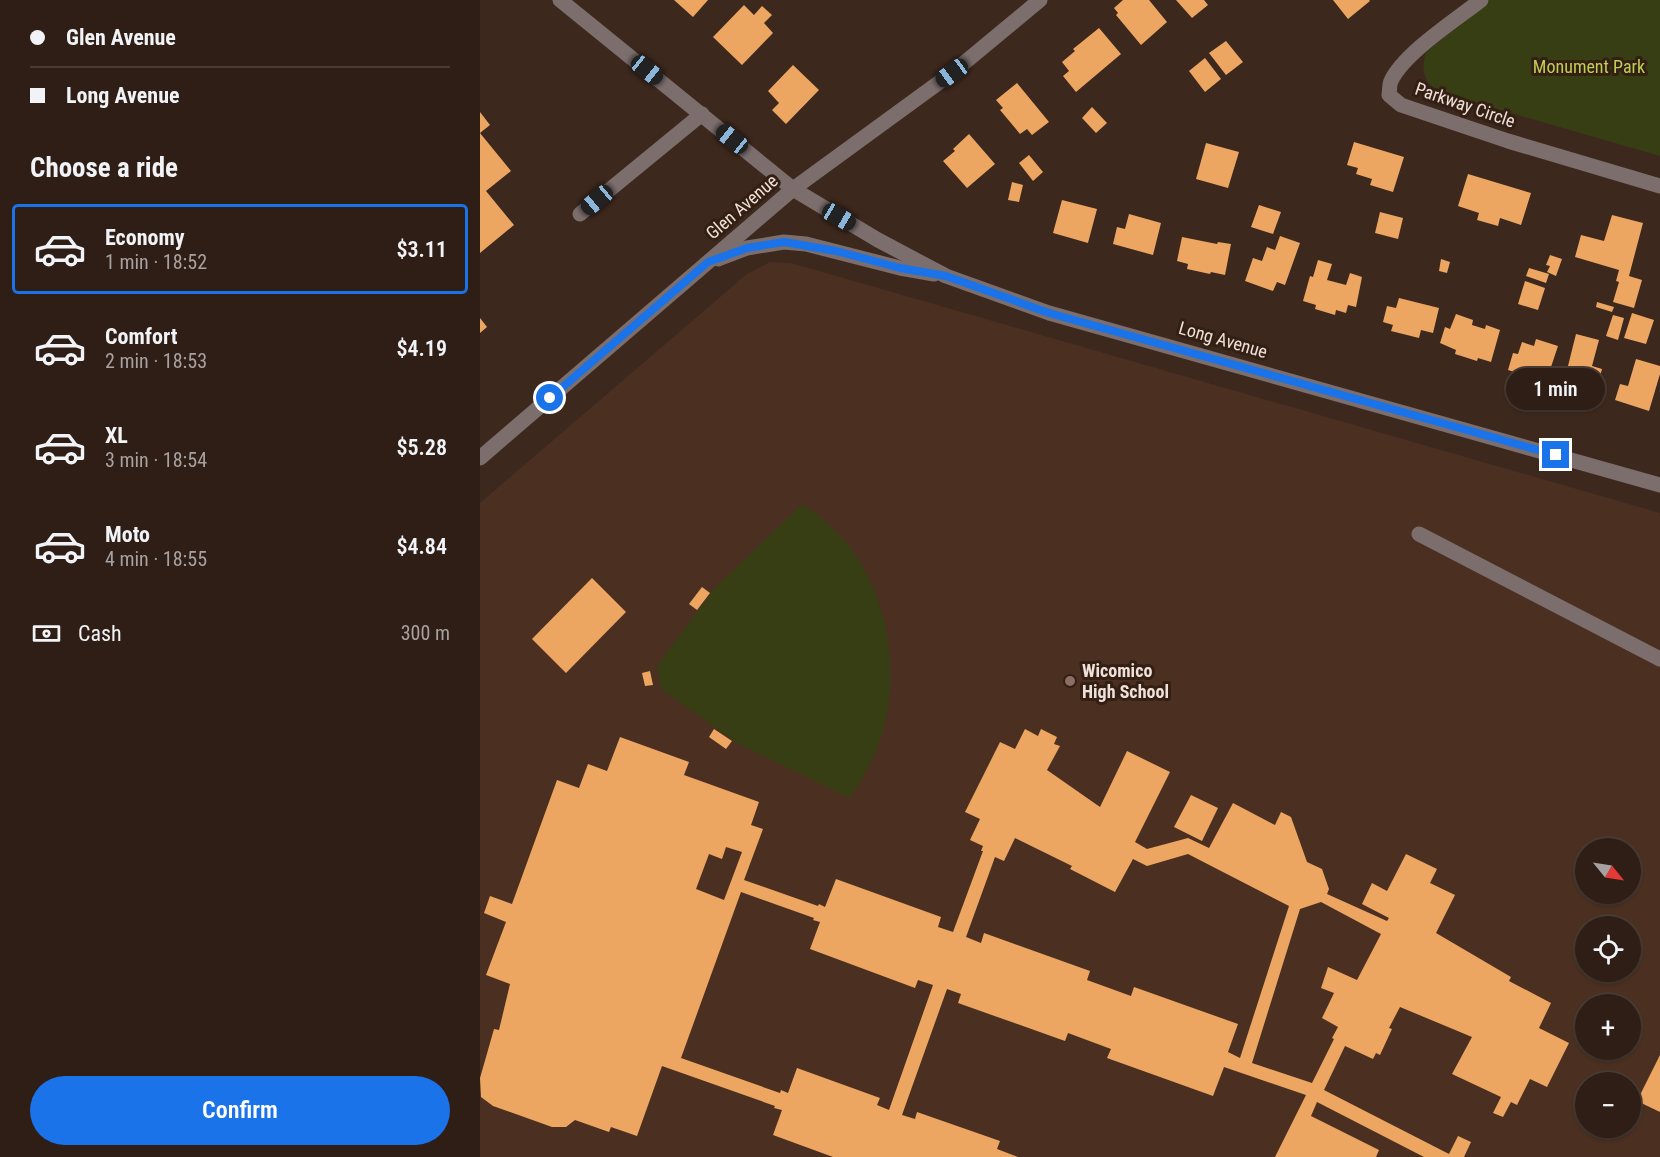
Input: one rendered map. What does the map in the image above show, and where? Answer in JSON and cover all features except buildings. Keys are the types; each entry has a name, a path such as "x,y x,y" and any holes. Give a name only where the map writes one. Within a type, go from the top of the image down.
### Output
{"street":[{"name":"Long Avenue","path":"560,0 793,189 878,240 946,276 1049,313 1660,485"},
{"name":"Glen Avenue","path":"480,458 793,189 952,73 1040,0"},
{"name":"Parkway Circle","path":"1481,0 1426,43 1400,67 1390,83 1389,94 1401,105 1508,141 1660,186"},
{"path":"580,214 702,114"},
{"path":"708,262 747,248 784,242 836,251 900,268 946,276"},
{"path":"1419,534 1660,659"}],"shaded area":[{"name":"Wicomico High School","path":"770,262 791,263 1660,513 1660,1157 480,1157 480,503 747,274"}],"green space":[{"name":"Monument Park","path":"1490,0 1660,0 1660,156 1438,92 1433,88 1424,74 1426,52"},
{"path":"802,504 830,525 852,550 869,579 882,611 889,645 890,679 887,713 875,753 850,798 739,744 661,689 657,666 715,588"}],"place":[{"name":"Wicomico High School","path":"1070,681"}],"route":[{"path":"550,398 708,262 747,248 784,242 806,244 900,268 946,276 1049,313 1556,455"}]}
